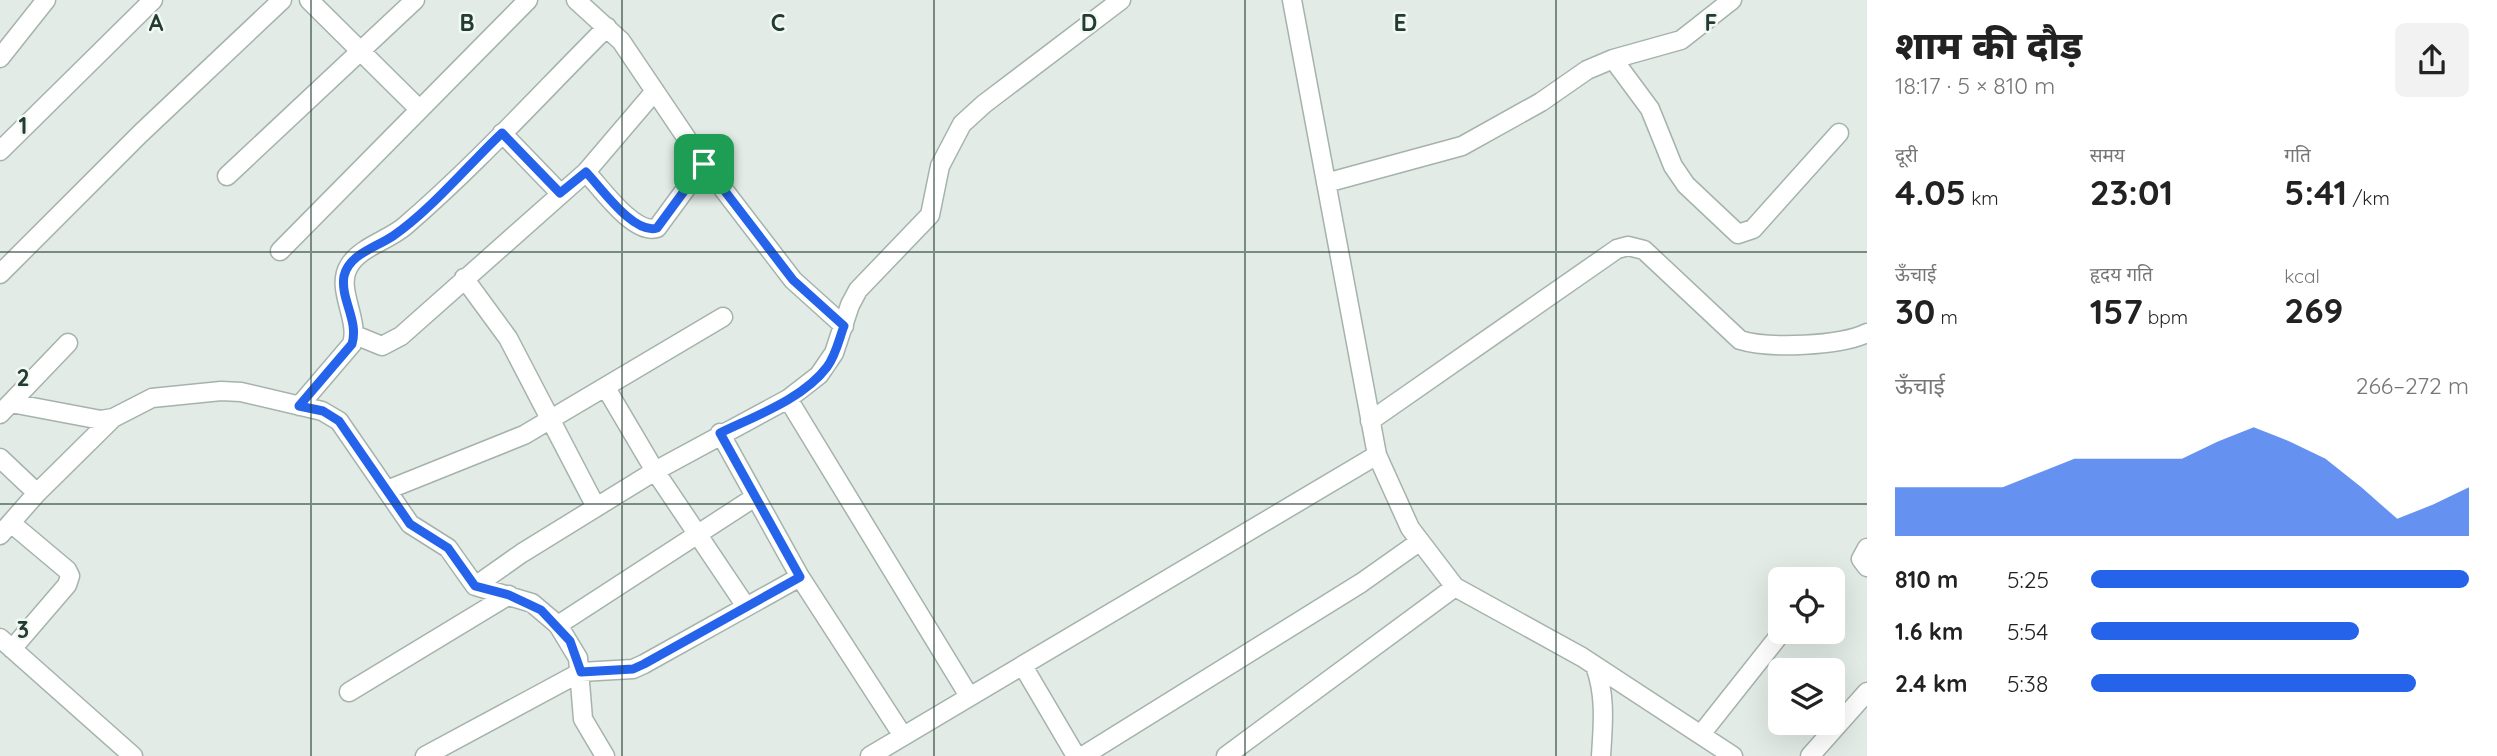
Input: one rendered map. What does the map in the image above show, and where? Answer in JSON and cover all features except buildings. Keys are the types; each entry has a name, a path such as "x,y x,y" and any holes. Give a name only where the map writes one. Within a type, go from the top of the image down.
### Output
{"street":[{"path":"0,58 46,0"},
{"path":"0,151 153,0"},
{"path":"0,274 139,134 282,0"},
{"path":"309,0 418,108"},
{"path":"227,176 415,0"},
{"path":"280,251 418,108 528,0"},
{"path":"576,0 607,27 655,91 704,164 793,280 844,326"},
{"path":"475,586 655,471 720,433 788,399 827,366 858,290 930,215 940,166 948,146 962,124 984,104 1121,0"},
{"path":"1292,0 1377,456 1398,505 1419,542 1455,587 1595,666 1702,733 1732,756"},
{"path":"1326,183 1462,146 1541,102 1587,70 1613,59 1681,40 1732,0"},
{"path":"299,406 348,352 355,335 344,276 350,264 406,226 607,27"},
{"path":"1613,59 1650,109 1673,166 1686,185 1738,234 1753,229 1839,133"},
{"path":"355,335 374,344 392,343 586,172 655,91"},
{"path":"502,133 560,193"},
{"path":"586,172 637,226 649,230 657,228 704,164"},
{"path":"1370,421 1617,249 1628,246 1644,250 1740,340 1756,345 1857,338 1867,333"},
{"path":"464,278 508,338 596,508"},
{"path":"387,490 524,435 723,317"},
{"path":"5,408 68,343"},
{"path":"606,388 655,471 745,605"},
{"path":"133,756 6,644 67,585 70,576 67,570 5,529 37,493 113,418 142,401 202,392 241,392 323,411 339,421 410,524 448,548 475,586 532,603 558,625 578,657 583,719 605,756"},
{"path":"788,399 969,696"},
{"path":"5,408 84,418 113,418"},
{"path":"720,433 800,577 903,736"},
{"path":"870,756 1377,456"},
{"path":"0,458 37,493"},
{"path":"558,625 755,497"},
{"path":"1083,756 1361,583 1419,542"},
{"path":"1867,548 1861,559 1867,567"},
{"path":"425,756 454,749 581,672 633,669 644,664 745,605 800,577"},
{"path":"1226,756 1455,587"},
{"path":"349,692 509,595"},
{"path":"1702,733 1772,644"},
{"path":"1023,666 1076,756"},
{"path":"1595,666 1604,709 1601,756"},
{"path":"1810,756 1867,692"}],"route":[{"path":"502,133 560,193 586,172 637,226 649,230 657,228 704,164 793,280 844,326 834,353 819,375 788,399 720,433 800,577 633,669 581,672 578,657 558,625 532,603 475,586 448,548 410,524 339,421 323,411 299,406 348,352 352,344 355,335 344,276 350,264 406,226 502,133"}]}
